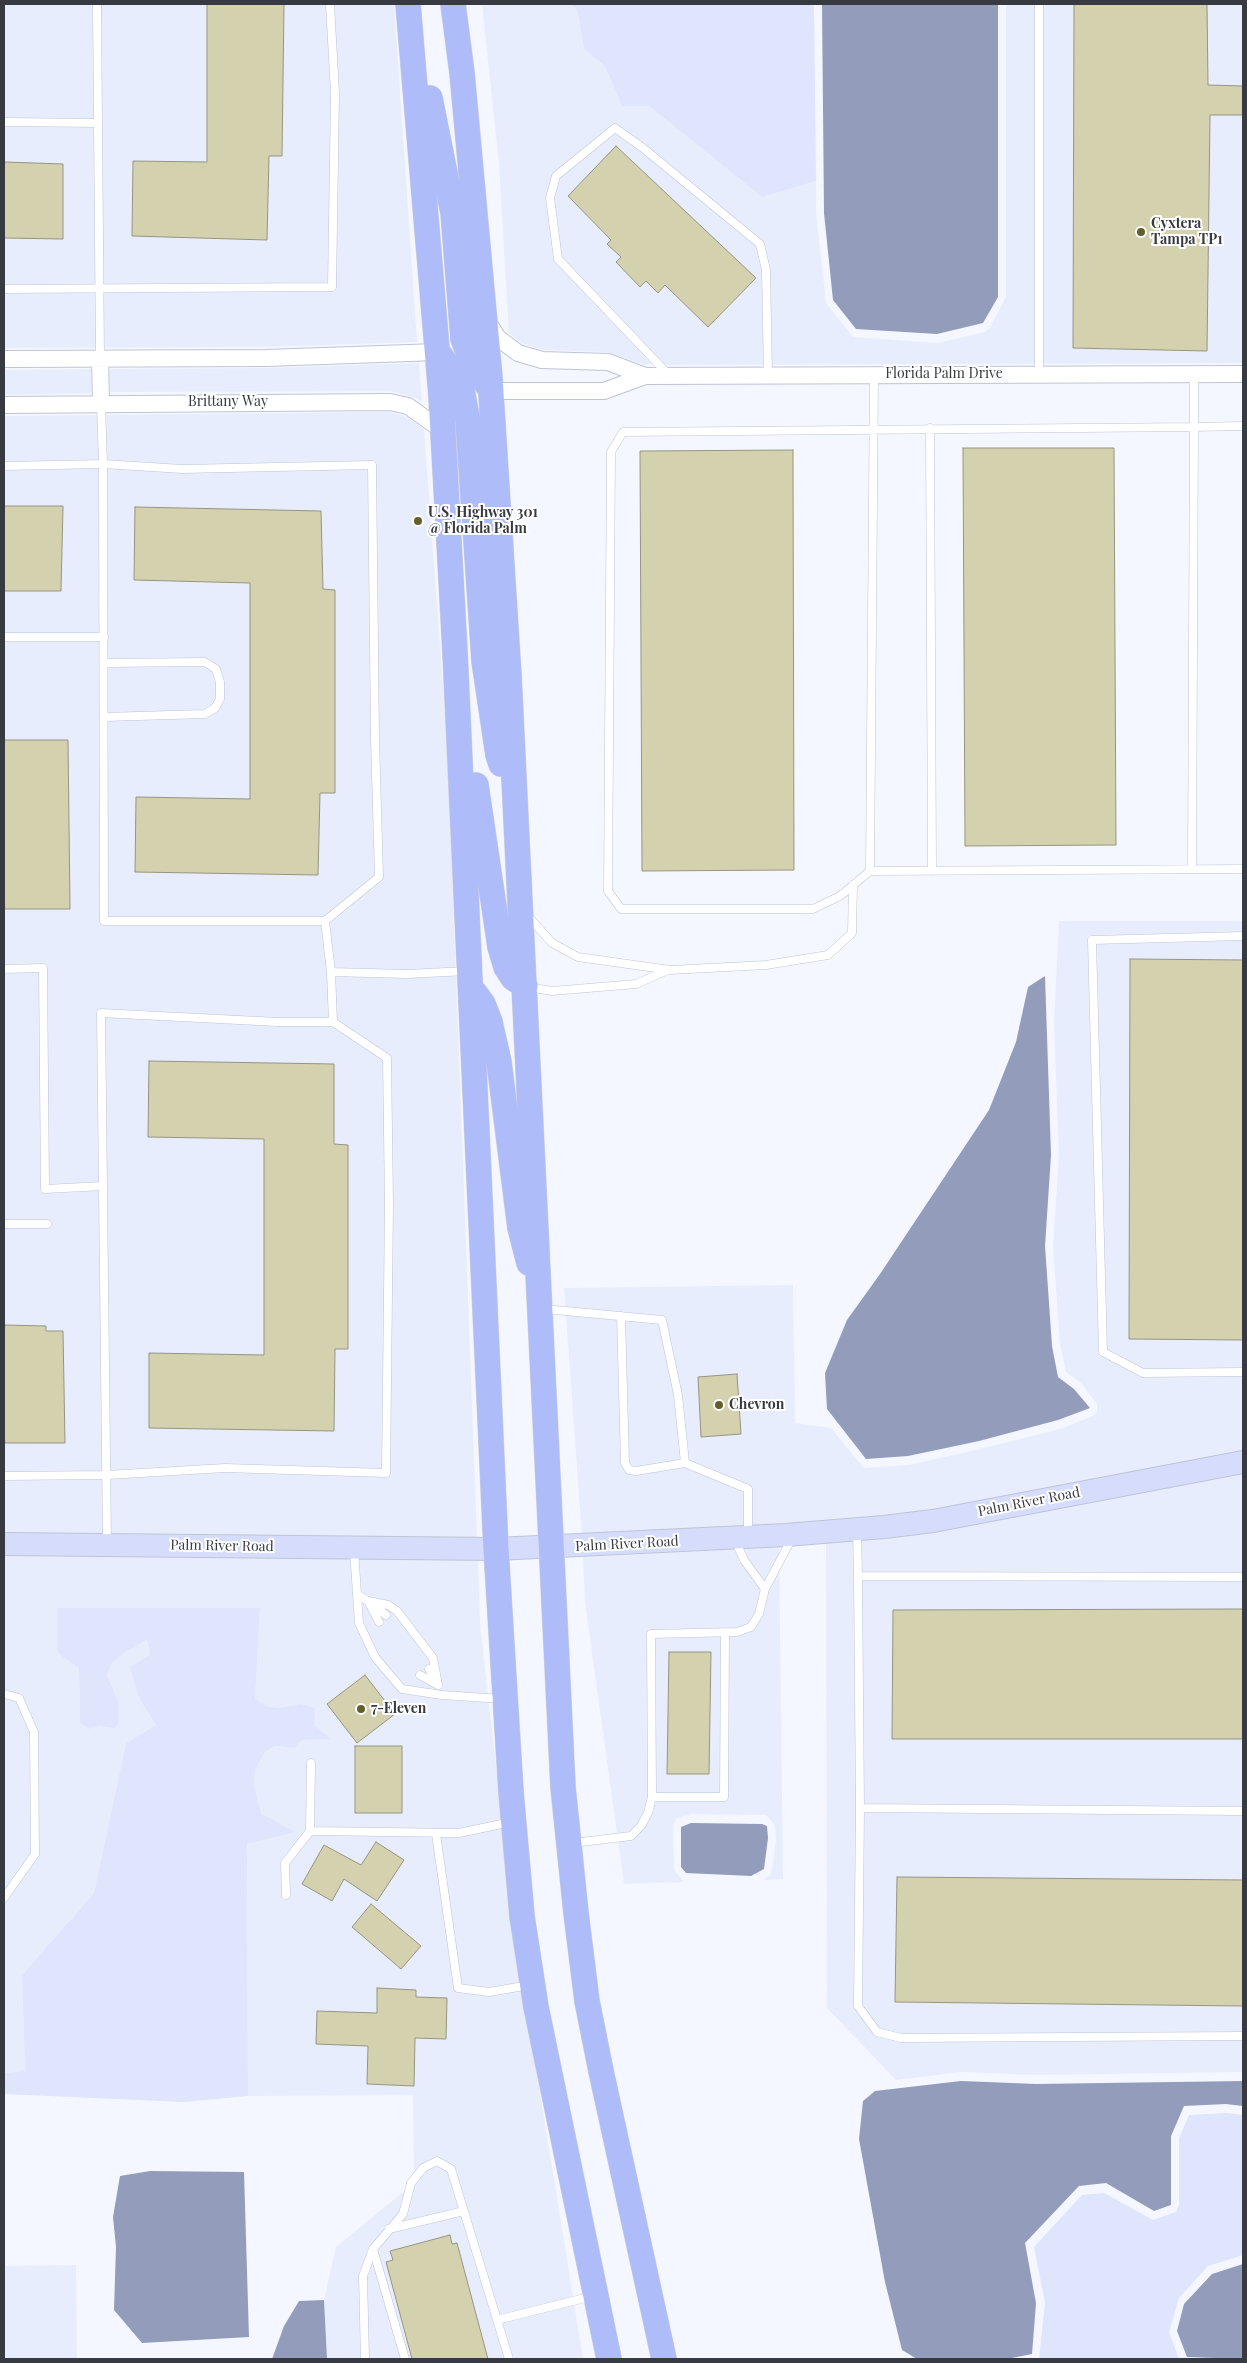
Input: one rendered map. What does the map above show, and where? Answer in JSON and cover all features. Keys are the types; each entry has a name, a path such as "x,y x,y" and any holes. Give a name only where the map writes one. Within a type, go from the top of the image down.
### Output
{"main road":[{"path":"408,4 438,352 456,652 496,1549 513,1821 522,1916 532,1984 609,2359"},
{"path":"453,4 462,73 491,391 522,908 563,1786 576,1913 591,2019 664,2359"},
{"path":"412,48 432,103 452,213 463,338 471,360 491,391"},
{"path":"438,352 461,384 468,422 484,661 498,755 516,805"},
{"path":"456,652 500,947 506,967 513,978 525,986"},
{"path":"470,978 490,1022 500,1062 520,1228 542,1309"}],"street":[{"name":"Florida Palm Drive","path":"484,316 498,338 518,353 542,360 608,362 645,376"},
{"path":"4,359 266,358 438,352"},
{"path":"100,358 101,403"},
{"name":"Florida Palm Drive","path":"491,391 604,391 645,376 1243,374"},
{"name":"Brittany Way","path":"4,405 390,402 408,406 443,431"},
{"name":"Palm River Road","path":"4,1544 496,1549 794,1535 857,1530 933,1520 1243,1462"}],"lane":[{"path":"97,4 100,358"},
{"path":"4,289 332,287 335,93 330,4"},
{"path":"1039,4 1039,374"},
{"path":"4,122 98,123"},
{"path":"669,376 558,259 550,198 556,176 615,128 644,148 760,244 766,270 768,375"},
{"path":"870,871 874,374"},
{"path":"1192,868 1194,374"},
{"path":"4,466 103,464 182,468 372,465 379,877 326,921 104,921 103,464 101,403"},
{"path":"1243,426 623,432 611,452 608,891 621,910 813,909 840,896 870,871 1243,869"},
{"path":"930,428 932,871"},
{"path":"4,637 104,637"},
{"path":"104,663 205,662 216,669 220,682 220,699 215,708 206,714 104,717"},
{"path":"522,908 552,944 578,957 670,970 766,965 828,955 852,933 853,885"},
{"path":"326,921 333,1022"},
{"path":"1243,936 1092,940 1103,1352 1143,1373 1243,1372"},
{"path":"4,969 43,968 45,1189 103,1186"},
{"path":"525,986 552,991 636,984 670,970"},
{"path":"331,972 470,978"},
{"path":"4,1476 107,1475 225,1468 386,1472 389,1214 387,1058 333,1022 278,1022 100,1013 107,1475 107,1545"},
{"path":"4,1224 47,1224"},
{"path":"542,1309 662,1320 678,1395 685,1463"},
{"path":"621,1316 625,1462 629,1470 636,1471 685,1463 748,1489 741,1538 744,1560 765,1590"},
{"path":"857,1530 860,1808 858,2006 877,2032 901,2038 1243,2036"},
{"path":"569,1844 631,1836 641,1826 648,1813 652,1797 651,1634 725,1633 737,1632 750,1627 759,1614 765,1590 794,1535"},
{"path":"354,1548 360,1624 375,1657 402,1689 442,1695 505,1699"},
{"path":"858,1576 1243,1577"},
{"path":"358,1595 386,1615"},
{"path":"368,1601 379,1622"},
{"path":"368,1601 388,1605 397,1611 433,1658 438,1685"},
{"path":"652,1797 724,1798 725,1633"},
{"path":"429,1669 442,1695"},
{"path":"420,1675 438,1685"},
{"path":"4,1694 19,1698 34,1732 35,1845 35,1854 4,1898"},
{"path":"286,1895 285,1863 310,1832 311,1762"},
{"path":"860,1808 1243,1811"},
{"path":"310,1832 459,1833 513,1821"},
{"path":"436,1834 458,1988 489,1992 532,1984"},
{"path":"366,2359 363,2276 373,2249 403,2214 411,2183 423,2168 437,2161 451,2169 509,2359"},
{"path":"389,2229 464,2211"},
{"path":"373,2249 405,2359"},
{"path":"497,2320 595,2296"}],"shaded area":[{"path":"4,4 394,4 417,342 266,347 4,348"},
{"path":"482,4 572,4 578,13 584,49 605,66 622,106 649,106 762,197 816,181 816,213 826,303 853,337 937,343 985,332 990,328 1006,297 1006,4 1243,4 1243,363 652,365 651,363 645,365 608,352 544,350 522,343 509,333 499,164"},
{"path":"572,4 814,4 816,181 762,197 649,106 622,106 605,66 584,49 578,13"},
{"path":"822,4 998,4 998,297 983,323 937,334 856,329 833,300 824,213"},
{"path":"419,363 422,402 413,397 390,391 110,392 110,369 266,368"},
{"path":"91,369 91,393 4,395 4,370"},
{"path":"389,412 405,416 424,429 447,740 477,1538 4,1534 4,416"},
{"path":"1059,921 1243,921 1243,1451 932,1510 884,1517 786,1525 582,1536 564,1288 793,1285 795,1423 831,1428 864,1468 909,1465 980,1449 1060,1429 1093,1416 1097,1412 1097,1404 1080,1382 1066,1372 1060,1344 1053,1246 1059,1155 1054,1023"},
{"path":"1045,976 1051,1155 1045,1246 1052,1346 1058,1377 1074,1389 1090,1408 1058,1420 979,1441 908,1456 866,1459 827,1409 825,1373 847,1320 880,1274 989,1110 1016,1042 1028,987"},
{"path":"1243,1473 1243,2072 1037,2075 961,2072 896,2080 827,2008 826,1543 885,1538"},
{"path":"779,1547 783,1879 763,1880 770,1875 772,1870 776,1840 775,1825 766,1815 691,1814 676,1819 673,1826 674,1870 684,1882 624,1884 585,1602 583,1557"},
{"path":"4,1555 478,1559 480,1625 517,1951 583,2359 327,2359 324,2300 336,2247 414,2183 413,2095 248,2096 247,1844 270,1838 254,1786 255,1770 265,1752 275,1746 295,1748 302,1740 329,1739 314,1725 299,1704 280,1708 265,1706 255,1698 260,1608 64,1658 79,1668 80,1723 88,1729 101,1726 119,1704 107,1675 112,1663 125,1652 147,1640 150,1655 140,1700 156,1725 126,1743 94,1893 22,1975 25,2071 4,2073"},
{"path":"57,1608 260,1608 255,1698 265,1706 280,1708 299,1704 315,1708 314,1725 330,1739 302,1740 295,1748 275,1746 265,1752 255,1770 254,1786 262,1814 295,1832 247,1844 248,2096 183,2102 4,2094 4,2073 25,2071 22,1975 94,1893 126,1743 156,1725 140,1700 130,1667 150,1655 147,1640 125,1652 112,1663 107,1675 119,1704 119,1722 115,1728 101,1726 88,1729 80,1723 79,1668 64,1658 57,1650"},
{"path":"691,1823 762,1824 767,1826 768,1838 764,1869 751,1876 686,1873 681,1867 681,1827"},
{"path":"961,2081 1036,2084 1243,2081 1243,2106 1226,2104 1184,2106 1171,2136 1171,2205 1154,2211 1106,2183 1079,2186 1025,2243 1036,2303 1032,2354 1007,2359 917,2359 902,2350 885,2282 859,2139 863,2101 875,2091"},
{"path":"1226,2113 1243,2115 1243,2255 1208,2266 1179,2298 1169,2332 1179,2359 1039,2359 1045,2303 1034,2247 1082,2195 1104,2193 1153,2220 1176,2212 1179,2205 1179,2138 1189,2115"},
{"path":"150,2171 244,2172 249,2337 142,2343 114,2310 116,2247 113,2217 120,2176"},
{"path":"1243,2264 1243,2359 1187,2357 1177,2331 1184,2304 1212,2274"},
{"path":"76,2265 77,2359 4,2359 4,2266"},
{"path":"324,2300 327,2359 272,2359 284,2326 299,2301"}],"building":[{"path":"207,4 284,4 282,156 269,156 267,240 132,236 133,161 207,162"},
{"name":"Cyxtera Tampa TP1","path":"1074,4 1207,4 1208,85 1243,86 1243,115 1210,115 1207,351 1073,348"},
{"path":"616,146 756,278 708,327 665,285 658,293 646,281 640,287 616,262 621,257 607,244 611,240 568,196"},
{"path":"4,162 63,164 63,239 4,238"},
{"path":"963,448 1114,448 1116,845 965,846"},
{"path":"793,450 794,870 642,871 640,451"},
{"path":"4,506 63,506 61,591 4,591"},
{"path":"135,507 321,511 323,589 335,590 335,793 320,793 318,875 135,872 136,797 250,799 250,583 134,580"},
{"path":"4,740 68,740 70,909 4,909"},
{"path":"1130,959 1243,960 1243,1340 1129,1339"},
{"path":"149,1061 334,1064 334,1144 348,1145 348,1349 335,1349 334,1431 149,1428 149,1353 264,1355 264,1139 148,1137"},
{"path":"4,1325 46,1326 46,1331 63,1331 65,1443 4,1443"},
{"name":"Chevron","path":"737,1374 741,1434 701,1437 698,1377"},
{"path":"1243,1609 1243,1739 892,1739 893,1610"},
{"path":"669,1652 711,1652 709,1774 667,1774"},
{"name":"7-Eleven","path":"365,1675 395,1714 357,1743 327,1704"},
{"path":"355,1746 402,1746 402,1813 355,1813"},
{"path":"376,1842 404,1860 377,1901 344,1879 332,1901 302,1884 324,1845 361,1865"},
{"path":"897,1877 1243,1880 1243,2006 895,2002"},
{"path":"371,1904 421,1946 401,1969 352,1927"},
{"path":"377,1988 416,1990 416,1997 447,1998 446,2039 415,2038 414,2086 367,2084 368,2046 316,2044 317,2011 377,2013"},
{"path":"450,2235 452,2244 457,2243 488,2359 412,2359 386,2262 393,2260 390,2251"}],"place":[{"name":"Cyxtera Tampa TP1","path":"1141,232"},
{"name":"U.S. Highway 301 @ Florida Palm","path":"418,521"},
{"name":"Chevron","path":"719,1405"},
{"name":"7-Eleven","path":"361,1709"}]}
